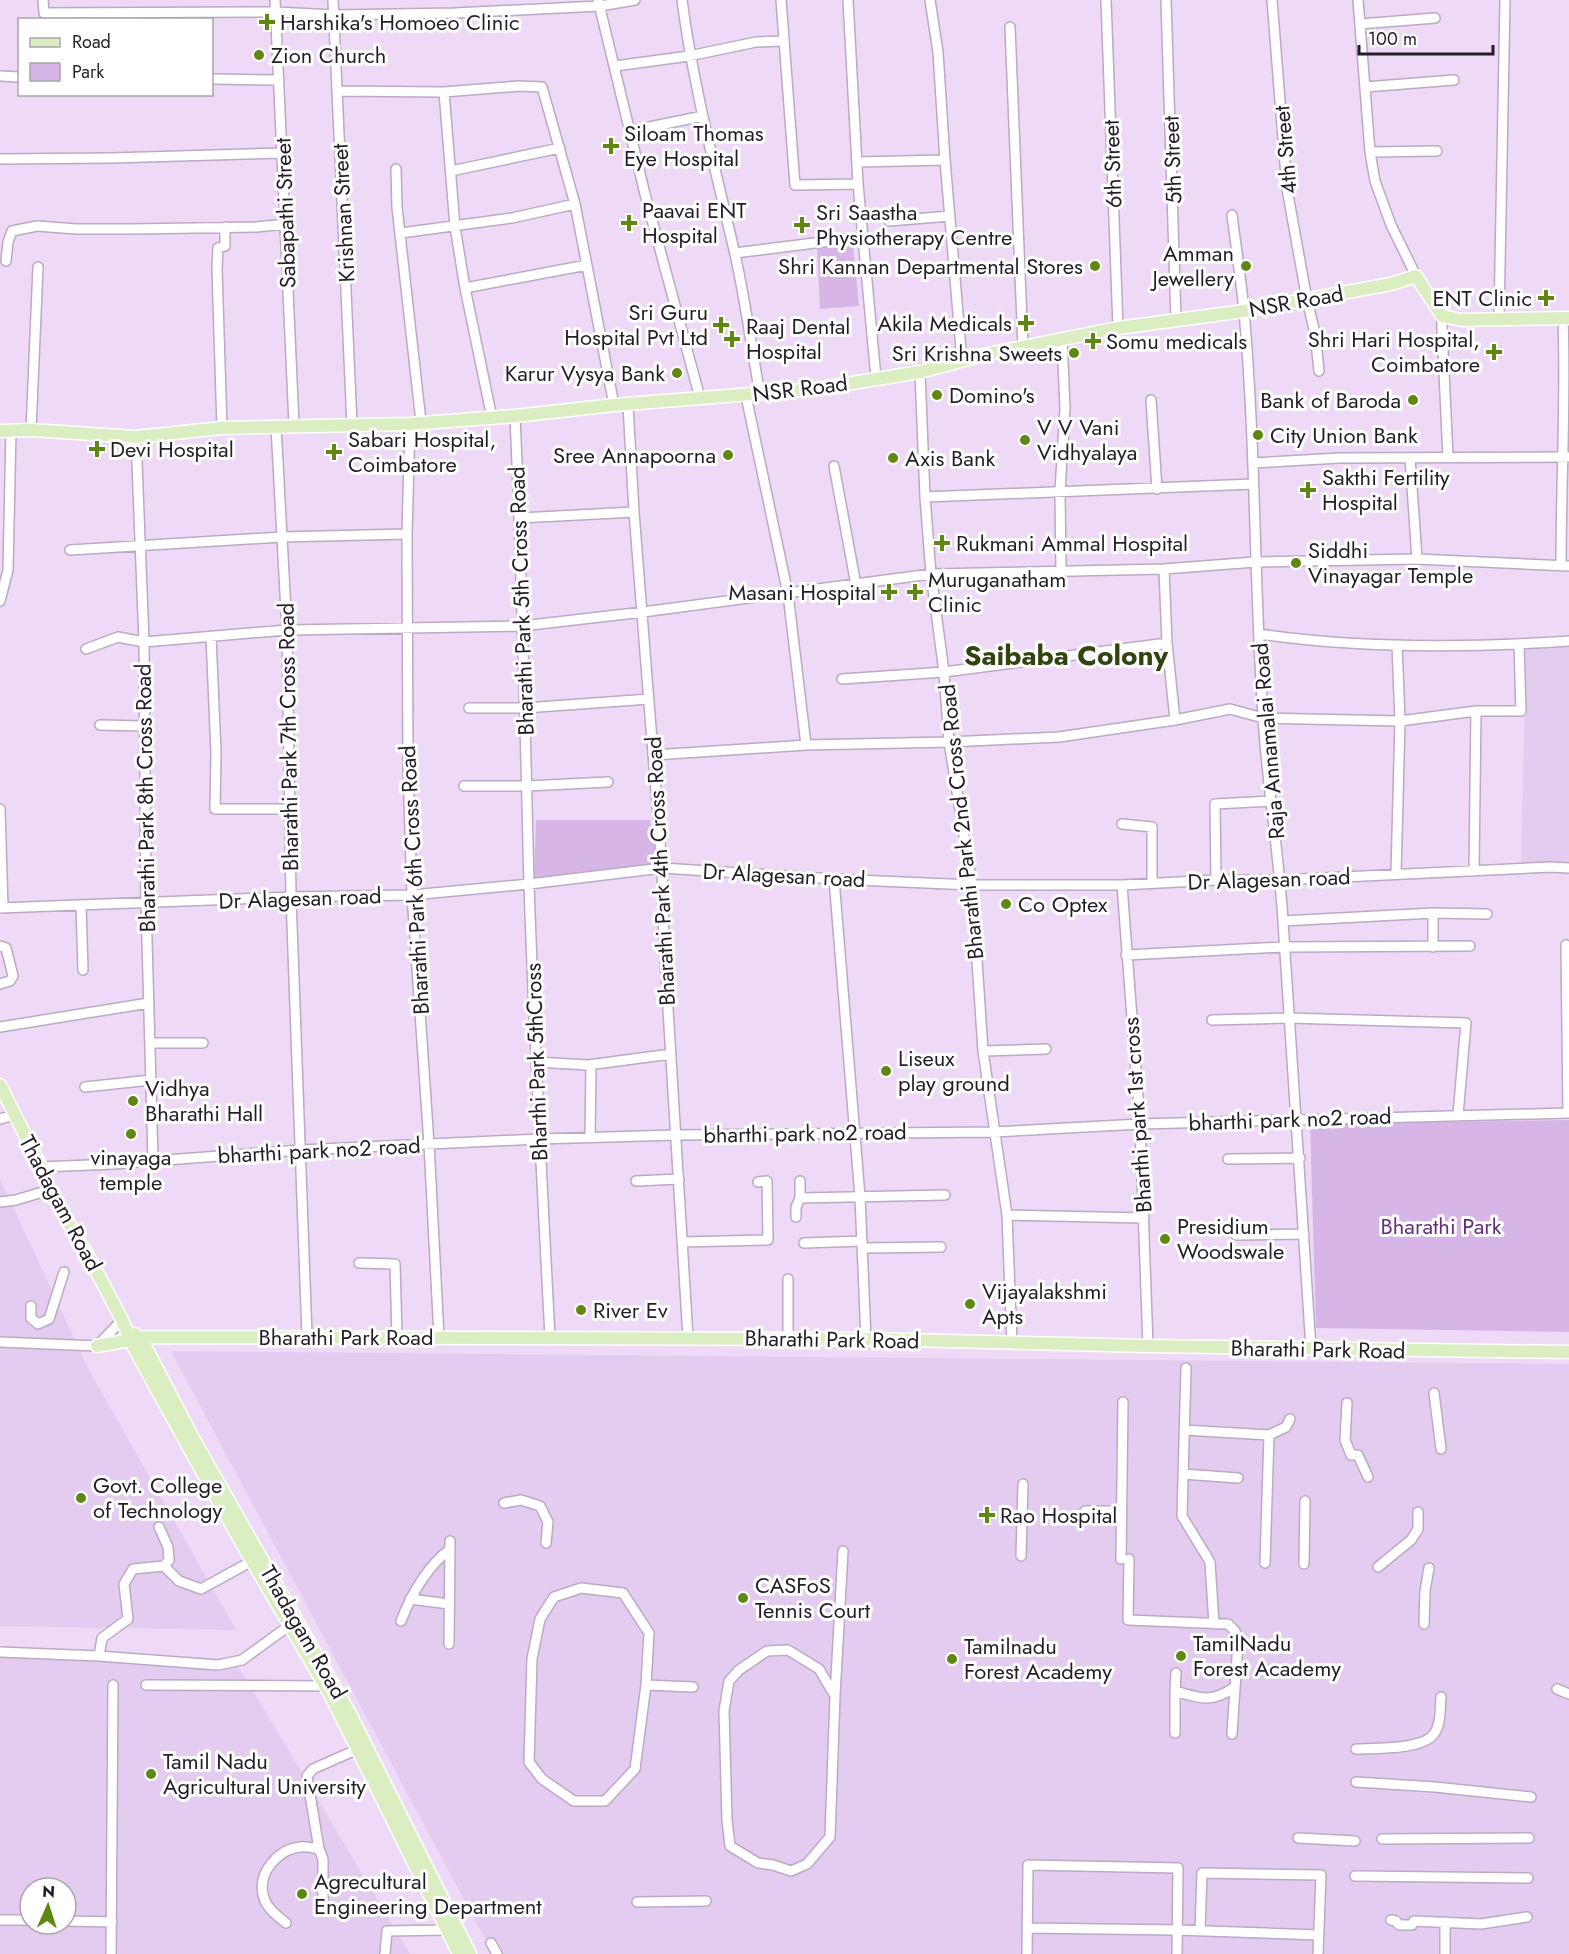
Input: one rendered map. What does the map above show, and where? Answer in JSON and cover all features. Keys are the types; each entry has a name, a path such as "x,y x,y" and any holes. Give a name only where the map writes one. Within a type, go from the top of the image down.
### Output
{"main road":[{"name":"NSR Road","path":"6,431 31,430 136,437 222,428 415,423 815,389 920,372 1023,347 1118,328 1244,311 1391,284 1416,276"},
{"path":"1416,276 1442,316 1461,320 1566,318"},
{"name":"Thadagam Road","path":"0,1085 41,1167 49,1190 134,1338 252,1561 326,1686 459,1954"},
{"name":"Bharathi Park Road","path":"97,1346 134,1338 439,1336 866,1339 1569,1352"},
{"name":"Thadagam Road","path":"134,1338 143,1342 195,1442 350,1713 470,1954"}],"street":[{"path":"43,0 44,13 276,12 334,15 455,13 635,0"},
{"name":"Sabapathi Street","path":"275,0 294,426"},
{"name":"Krishnan Street","path":"333,0 352,425"},
{"path":"681,0 703,116 735,253 760,394"},
{"path":"781,0 795,186 858,184"},
{"path":"848,0 858,184 876,378"},
{"path":"930,0 938,52 962,361"},
{"name":"6th Street","path":"1106,0 1118,328"},
{"name":"5th Street","path":"1166,0 1176,320"},
{"name":"4th Street","path":"1272,0 1287,189 1307,300 1316,333 1319,371"},
{"path":"1358,0 1370,152 1375,180 1391,225 1416,276"},
{"path":"1499,318 1505,0"},
{"path":"599,3 700,398"},
{"path":"1360,24 1435,18"},
{"path":"1010,27 1023,347"},
{"path":"615,66 756,42 783,41"},
{"path":"0,76 18,77"},
{"path":"213,79 279,80"},
{"path":"1365,87 1454,80"},
{"path":"337,91 444,92 519,86 542,87 575,204 614,405"},
{"path":"444,92 455,227 492,418"},
{"path":"630,131 703,116"},
{"path":"451,171 560,148"},
{"path":"1370,152 1437,151"},
{"path":"0,159 283,153"},
{"path":"857,162 945,160"},
{"name":"Bharathi Park 6th Cross Road","path":"396,170 415,423 408,534 408,766 412,895 439,1336"},
{"path":"400,233 513,218 575,204"},
{"name":"Raja Annamalai Road","path":"1232,215 1244,311 1254,484 1255,562 1263,718 1280,880 1311,1349"},
{"path":"889,221 950,216"},
{"path":"6,261 12,231 37,226 76,229 225,228 286,224"},
{"path":"222,428 217,269 218,248 225,246 225,228"},
{"path":"735,253 862,237"},
{"path":"465,288 587,266"},
{"path":"31,430 38,267"},
{"path":"1442,316 1448,458"},
{"path":"86,649 117,637 144,642 287,630 408,626 522,626 788,594 931,574 1164,569 1255,562 1417,560 1565,566 1564,353 1566,318"},
{"path":"1061,570 1060,491 1065,408 1062,339"},
{"name":"Bharathi Park 2nd Cross Road","path":"920,372 925,497 931,574 944,672 949,742 972,885 983,1051 1006,1215 1012,1343"},
{"path":"746,396 788,594 806,745"},
{"path":"1151,400 1156,489"},
{"name":"Bharathi Park 4th Cross Road","path":"628,405 634,512 662,868 688,1338"},
{"name":"Bharathi Park 5th Cross Road","path":"515,416 527,786"},
{"name":"Bharathi Park 7th Cross Road","path":"276,426 287,630 291,897 307,1336"},
{"path":"0,601 8,570 6,431"},
{"name":"Bharathi Park 8th Cross Road","path":"136,437 144,642 146,903 153,1160"},
{"path":"1253,463 1339,458 1565,457"},
{"path":"1410,458 1417,560"},
{"path":"834,466 856,585"},
{"path":"925,497 1254,484"},
{"path":"520,518 634,512"},
{"path":"70,550 282,537 408,534"},
{"path":"1164,569 1167,644 1175,720"},
{"path":"1259,634 1303,641 1397,645 1476,646 1569,641"},
{"path":"211,636 216,753 215,809 290,809"},
{"path":"842,679 944,672 1167,644"},
{"path":"654,755 806,745 949,742 1059,736 1175,720 1230,709 1263,718 1400,721 1476,711 1521,711 1520,644"},
{"path":"1396,874 1400,721 1397,645"},
{"path":"469,708 525,708 649,699"},
{"path":"1474,871 1476,711"},
{"path":"100,725 144,726"},
{"path":"464,786 608,782"},
{"name":"Bharthi Park 5thCross","path":"527,786 539,1139 550,1337"},
{"path":"1216,880 1215,804 1272,801"},
{"path":"0,809 2,908"},
{"path":"1122,824 1152,827 1152,883"},
{"name":"Dr Alagesan road","path":"2,908 291,897 412,895 662,868 972,885 1122,885 1569,868"},
{"path":"834,879 860,1197 866,1339"},
{"name":"Bharthi park 1st cross","path":"1122,885 1140,1124 1148,1346"},
{"path":"81,905 83,970"},
{"path":"1283,921 1433,914 1487,914"},
{"path":"1433,914 1433,946"},
{"path":"1566,945 1569,1113"},
{"path":"0,946 6,948 13,976 10,981 0,984"},
{"path":"1126,955 1284,947 1470,946"},
{"path":"0,1027 149,1003"},
{"path":"1212,1020 1288,1018 1466,1023 1458,1115"},
{"path":"150,1043 203,1043"},
{"path":"983,1051 1046,1050"},
{"path":"536,1062 591,1065 671,1054"},
{"path":"590,1137 591,1065"},
{"path":"85,1087 151,1080"},
{"name":"bharthi park no2 road","path":"41,1167 301,1150 590,1137 993,1132 1140,1124 1569,1113"},
{"path":"0,1119 15,1116"},
{"path":"1228,1159 1300,1158"},
{"path":"636,1181 679,1179"},
{"path":"683,1242 768,1240 767,1181 758,1182"},
{"path":"796,1217 796,1207 800,1198 800,1181"},
{"path":"0,1202 16,1200 49,1190"},
{"path":"800,1198 945,1195"},
{"path":"1006,1215 1144,1218"},
{"path":"1236,1235 1304,1234"},
{"path":"804,1243 941,1247"},
{"path":"359,1263 395,1264 397,1336"},
{"path":"39,1324 49,1319 64,1272"},
{"path":"788,1279 788,1338"},
{"path":"31,1306 31,1318 39,1324"},
{"path":"0,1342 97,1346 122,1320"},
{"path":"37,1343 39,1324"},
{"path":"1186,1368 1182,1516 1210,1562 1214,1624"},
{"path":"1434,1393 1442,1449"},
{"path":"1123,1402 1121,1511 1128,1620 1228,1624 1235,1631 1238,1642 1232,1734"},
{"path":"1347,1402 1345,1440 1351,1455 1358,1455 1368,1477"},
{"path":"1184,1430 1269,1435 1286,1427 1290,1419"},
{"path":"1265,1563 1269,1435"},
{"path":"1183,1474 1238,1478"},
{"path":"1021,1556 1023,1484"},
{"path":"504,1503 521,1500 540,1506 548,1522 546,1543"},
{"path":"1304,1564 1305,1502"},
{"path":"1085,1511 1121,1511"},
{"path":"1377,1567 1411,1540 1418,1529 1418,1512"},
{"path":"99,1656 102,1638 128,1619 124,1584 133,1569 164,1566 169,1560 168,1547 159,1527"},
{"path":"401,1621 410,1599 450,1545 448,1644"},
{"path":"835,1696 819,1669 788,1650 768,1651 739,1670 729,1681 724,1711 726,1820 730,1845 758,1863 791,1871 807,1864 831,1838 835,1696 843,1551"},
{"path":"164,1566 179,1581 201,1589 252,1561"},
{"path":"1424,1624 1425,1591 1429,1568"},
{"path":"581,1588 623,1593 649,1633 646,1685 635,1769 605,1801 574,1801 542,1779 529,1762 532,1659 540,1619 554,1597 581,1588"},
{"path":"410,1599 449,1604"},
{"path":"0,1652 99,1656 218,1665 242,1660 290,1625"},
{"path":"1175,1733 1176,1673"},
{"path":"146,1684 326,1686"},
{"path":"111,1954 113,1685"},
{"path":"646,1685 693,1687"},
{"path":"1175,1691 1197,1697 1220,1697 1235,1687"},
{"path":"1557,1689 1569,1694"},
{"path":"1356,1749 1419,1744 1433,1735 1439,1720 1440,1697"},
{"path":"323,1900 323,1859 319,1849 307,1776 313,1769 358,1749"},
{"path":"1356,1782 1531,1797"},
{"path":"1298,1838 1355,1841"},
{"path":"1382,1839 1530,1838"},
{"path":"286,1923 271,1911 262,1894 263,1877 274,1860 284,1853 299,1847 319,1849"},
{"path":"1027,1954 1028,1865 1178,1868 1177,1954"},
{"path":"1200,1930 1202,1873 1321,1875 1318,1954"},
{"path":"1355,1876 1528,1878"},
{"path":"637,1902 706,1900"},
{"path":"1391,1920 1399,1924 1412,1925 1414,1921 1481,1924 1527,1917"},
{"path":"0,1920 18,1920"},
{"path":"78,1921 112,1922"},
{"path":"1445,1922 1445,1954"},
{"path":"1027,1928 1200,1930 1318,1935"},
{"path":"385,1954 387,1931 448,1930"},
{"path":"491,1943 497,1954"}],"shaded area":[{"path":"1569,642 1569,864 1521,863 1526,657 1523,643"},
{"name":"Govt. College of Technology","path":"0,1179 89,1370 236,1630 0,1626"},
{"name":"Tamilnadu Forest Academy","path":"171,1351 1569,1364 1569,1954 493,1954"},
{"name":"Tamil Nadu Agricultural University","path":"0,1653 234,1659 410,1954 0,1954"}],"green space":[{"path":"853,245 859,306 820,309 817,246"},
{"path":"536,820 650,820 658,865 534,879"},
{"name":"Bharathi Park","path":"1569,1120 1569,1332 1316,1328 1310,1124"}],"place":[{"name":"Harshika's Homoeo Clinic","path":"267,22"},
{"name":"Zion Church","path":"259,55"},
{"name":"Siloam Thomas Eye Hospital","path":"611,146"},
{"name":"Paavai ENT Hospital","path":"629,223"},
{"name":"Sri Saastha Physiotherapy Centre","path":"802,225"},
{"name":"Shri Kannan Departmental Stores","path":"1095,266"},
{"name":"Amman Jewellery","path":"1246,266"},
{"name":"ENT Clinic","path":"1546,298"},
{"name":"Akila Medicals","path":"1026,323"},
{"name":"Sri Guru Hospital Pvt Ltd","path":"721,325"},
{"name":"Raaj Dental Hospital","path":"732,339"},
{"name":"Somu medicals","path":"1093,341"},
{"name":"Shri Hari Hospital, Coimbatore","path":"1494,352"},
{"name":"Sri Krishna Sweets","path":"1074,353"},
{"name":"Karur Vysya Bank","path":"677,373"},
{"name":"Domino's","path":"937,395"},
{"name":"Bank of Baroda","path":"1413,400"},
{"name":"City Union Bank","path":"1258,435"},
{"name":"V V Vani Vidhyalaya","path":"1025,440"},
{"name":"Devi Hospital","path":"97,449"},
{"name":"Sabari Hospital, Coimbatore","path":"334,452"},
{"name":"Sree Annapoorna","path":"728,455"},
{"name":"Axis Bank","path":"893,458"},
{"name":"Sakthi Fertility Hospital","path":"1308,490"},
{"name":"Rukmani Ammal Hospital","path":"942,543"},
{"name":"Siddhi Vinayagar Temple","path":"1296,563"},
{"name":"Masani Hospital","path":"889,592"},
{"name":"Muruganatham Clinic","path":"915,592"},
{"name":"Co Optex","path":"1006,904"},
{"name":"Liseux play ground","path":"886,1071"},
{"name":"Vidhya Bharathi Hall","path":"133,1101"},
{"name":"vinayaga temple","path":"131,1134"},
{"name":"Presidium Woodswale","path":"1165,1239"},
{"name":"Vijayalakshmi Apts","path":"970,1304"},
{"name":"River Ev","path":"581,1310"},
{"name":"Govt. College of Technology","path":"81,1498"},
{"name":"Rao Hospital","path":"987,1515"},
{"name":"CASFoS Tennis Court","path":"743,1598"},
{"name":"TamilNadu Forest Academy","path":"1181,1656"},
{"name":"Tamilnadu Forest Academy","path":"952,1659"},
{"name":"Tamil Nadu Agricultural University","path":"151,1774"},
{"name":"Agrecultural Engineering Department","path":"302,1894"}],"district":[{"name":"Saibaba Colony","path":"1066,655"}]}
